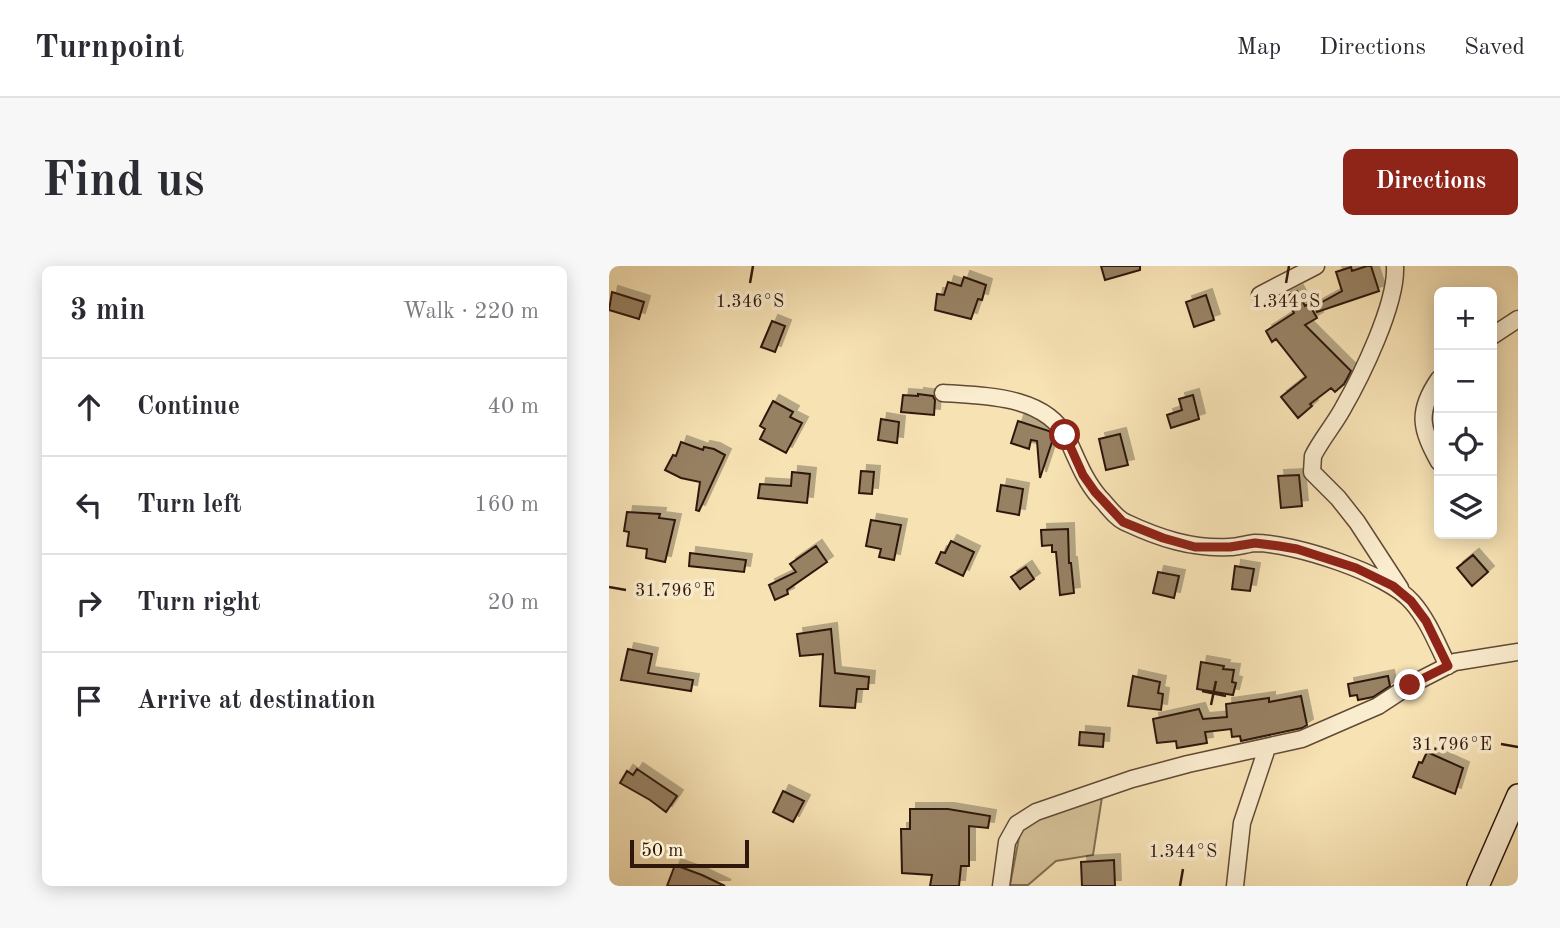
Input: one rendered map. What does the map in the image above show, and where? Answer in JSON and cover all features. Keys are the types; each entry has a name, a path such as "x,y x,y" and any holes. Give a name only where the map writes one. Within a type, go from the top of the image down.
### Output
{"main road":[{"path":"1478,886 1516,805"}],"street":[{"path":"1260,295 1316,266"},
{"path":"1395,266 1391,294 1369,355 1342,411 1318,446 1311,464 1312,472 1357,522 1402,592 1426,621 1448,666"},
{"path":"1497,333 1518,319"},
{"path":"1434,386 1427,397 1423,425 1434,450"},
{"path":"943,393 1002,398 1030,407 1054,421 1065,435 1083,475 1123,522 1195,547 1230,547 1255,543 1297,549 1356,568 1402,592"},
{"path":"1001,886 1007,842 1017,824 1036,812 1132,779 1224,754 1267,748 1302,739 1378,706 1410,685 1455,662 1518,652"},
{"path":"1235,886 1242,823 1267,748"}],"shaded area":[{"path":"1102,797 1093,855 1056,861 1028,885 1010,885 1021,827 1057,808"}],"building":[{"path":"1101,266 1140,266 1140,270 1105,280"},
{"path":"1371,266 1379,291 1317,312 1315,306 1342,291 1336,272"},
{"path":"964,277 986,285 982,300 978,299 971,319 935,310 937,294 944,295 948,282 961,286"},
{"path":"1297,291 1305,306 1309,304 1317,318 1305,325 1351,371 1344,384 1335,392 1331,388 1310,404 1312,406 1298,418 1281,397 1306,377 1276,339 1272,342 1266,331 1294,313 1285,297"},
{"path":"612,292 644,302 639,319 609,310"},
{"path":"1206,295 1214,320 1194,327 1186,302"},
{"path":"772,321 785,326 775,352 761,347"},
{"path":"903,395 933,396 934,415 901,412"},
{"path":"1193,395 1199,419 1171,428 1167,415 1182,410 1179,399"},
{"path":"773,401 793,412 790,417 802,423 786,453 760,439 765,429 760,426"},
{"path":"881,419 899,422 897,443 878,440"},
{"path":"1018,421 1049,431 1057,442 1052,442 1040,478 1037,441 1031,440 1029,449 1011,443"},
{"path":"1120,434 1128,465 1106,470 1099,439"},
{"path":"681,442 703,450 704,447 714,449 725,455 699,511 696,510 700,482 681,478 665,470 673,455 676,456"},
{"path":"861,471 874,472 872,494 859,493"},
{"path":"792,472 810,474 807,503 758,498 760,484 791,486"},
{"path":"1299,475 1302,506 1281,508 1278,476"},
{"path":"1001,485 1023,489 1019,515 997,511"},
{"path":"627,512 660,514 659,518 675,520 665,562 646,558 647,549 627,546 629,532 624,531"},
{"path":"871,520 901,525 894,560 879,557 881,549 866,546"},
{"path":"1068,529 1069,563 1074,593 1060,595 1056,552 1052,552 1052,545 1042,546 1041,530"},
{"path":"951,541 974,552 963,576 936,563"},
{"path":"816,546 827,562 787,590 788,594 775,600 769,585 796,572 790,564"},
{"path":"690,553 746,560 744,572 689,566"},
{"path":"1473,555 1488,572 1472,586 1457,568"},
{"path":"1235,566 1254,569 1250,591 1232,589"},
{"path":"1026,567 1034,579 1020,589 1011,577"},
{"path":"1158,572 1179,576 1174,598 1153,593"},
{"path":"831,629 835,673 869,677 868,689 857,689 855,708 820,706 823,654 800,656 797,634"},
{"path":"628,649 652,654 648,673 693,680 691,691 621,680"},
{"path":"1201,662 1234,670 1232,682 1236,683 1233,695 1197,689"},
{"path":"1133,676 1160,682 1158,693 1163,694 1161,710 1128,706"},
{"path":"1388,676 1390,686 1373,697 1358,700 1357,695 1350,696 1348,684"},
{"path":"1301,696 1307,725 1302,728 1241,741 1240,736 1232,737 1231,729 1205,732 1207,743 1177,748 1176,741 1157,743 1153,719 1199,709 1203,719 1227,717 1226,704 1269,698 1269,702"},
{"path":"1080,732 1104,734 1103,747 1079,745"},
{"path":"1427,752 1463,768 1455,794 1413,777"},
{"path":"637,769 677,796 666,812 620,783 627,771 633,775"},
{"path":"783,791 804,801 793,822 773,812"},
{"path":"910,809 948,809 990,816 988,828 969,826 969,866 961,866 959,886 930,886 932,875 902,873 901,829 910,829"},
{"path":"1114,860 1115,886 1082,886 1081,862"},
{"path":"675,865 702,875 725,886 667,886"}],"route":[{"path":"1065,435 1083,475 1123,522 1195,547 1230,547 1255,543 1297,549 1356,568 1402,592 1426,621 1448,666 1410,685"}]}
